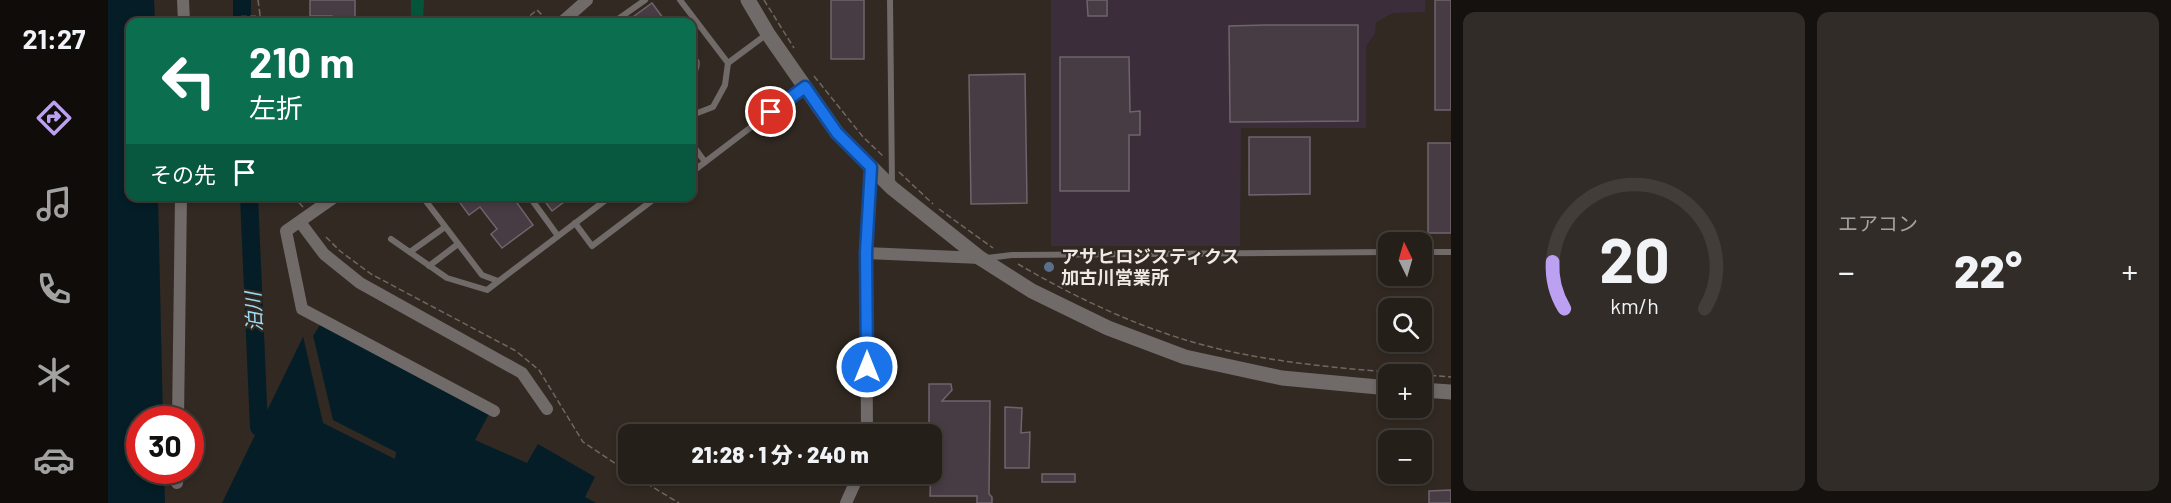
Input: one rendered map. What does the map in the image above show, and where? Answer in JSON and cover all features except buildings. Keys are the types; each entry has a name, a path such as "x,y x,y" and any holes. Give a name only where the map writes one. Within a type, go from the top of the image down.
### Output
{"street":[{"path":"183,0 184,18"},
{"path":"567,18 587,0"},
{"path":"748,0 768,34 837,133 892,188 980,258 1032,291 1107,328 1185,357 1282,378 1378,387"},
{"path":"867,424 866,253 871,167"},
{"path":"178,406 181,201"},
{"path":"329,201 286,231 302,309 494,411"},
{"path":"300,222 324,254 360,283 522,373 547,409"},
{"path":"866,253 980,258"},
{"path":"1432,391 1451,392"},
{"path":"846,503 855,484"}],"lane":[{"path":"620,18 645,0"},
{"path":"680,0 694,18"},
{"path":"890,0 892,188"},
{"path":"696,21 728,63 725,85 713,107 696,113"},
{"path":"728,63 768,34"},
{"path":"696,169 805,87"},
{"path":"696,150 705,162"},
{"path":"426,201 482,275 498,281"},
{"path":"533,201 558,236"},
{"path":"390,239 447,278 487,290 604,201"},
{"path":"575,223 592,246 651,201"},
{"path":"410,252 445,227"},
{"path":"429,266 458,244"},
{"path":"980,258 1012,255 1378,252"},
{"path":"1432,252 1451,252"}],"path":[{"path":"222,18 261,16 258,0"},
{"path":"527,18 537,10 545,18"},
{"path":"648,484 679,503"}],"shaded area":[{"path":"1051,0 1425,0 1425,12 1393,13 1376,22 1375,34 1366,46 1366,128 1241,128 1240,246 1051,246"}],"green space":[{"path":"411,0 424,0 423,18 411,18"}],"water":[{"path":"108,0 154,0 155,18 126,18 126,201 158,201 163,406 126,406 126,484 164,484 165,503 108,503"},
{"path":"320,325 489,414 475,440 527,463 538,444 595,477 585,497 596,503 222,503 303,337 313,336"}],"pier":[{"path":"313,335 333,420 396,452 395,459 323,423 303,336"}],"waterway":[{"name":"泊川","path":"242,0 242,18"},
{"name":"泊川","path":"249,201 259,427"}],"place":[{"name":"アサヒロジスティクス 加古川営業所","path":"1049,267"}],"route":[{"path":"771,112 805,87 837,133 871,167 866,253 867,367"}]}
